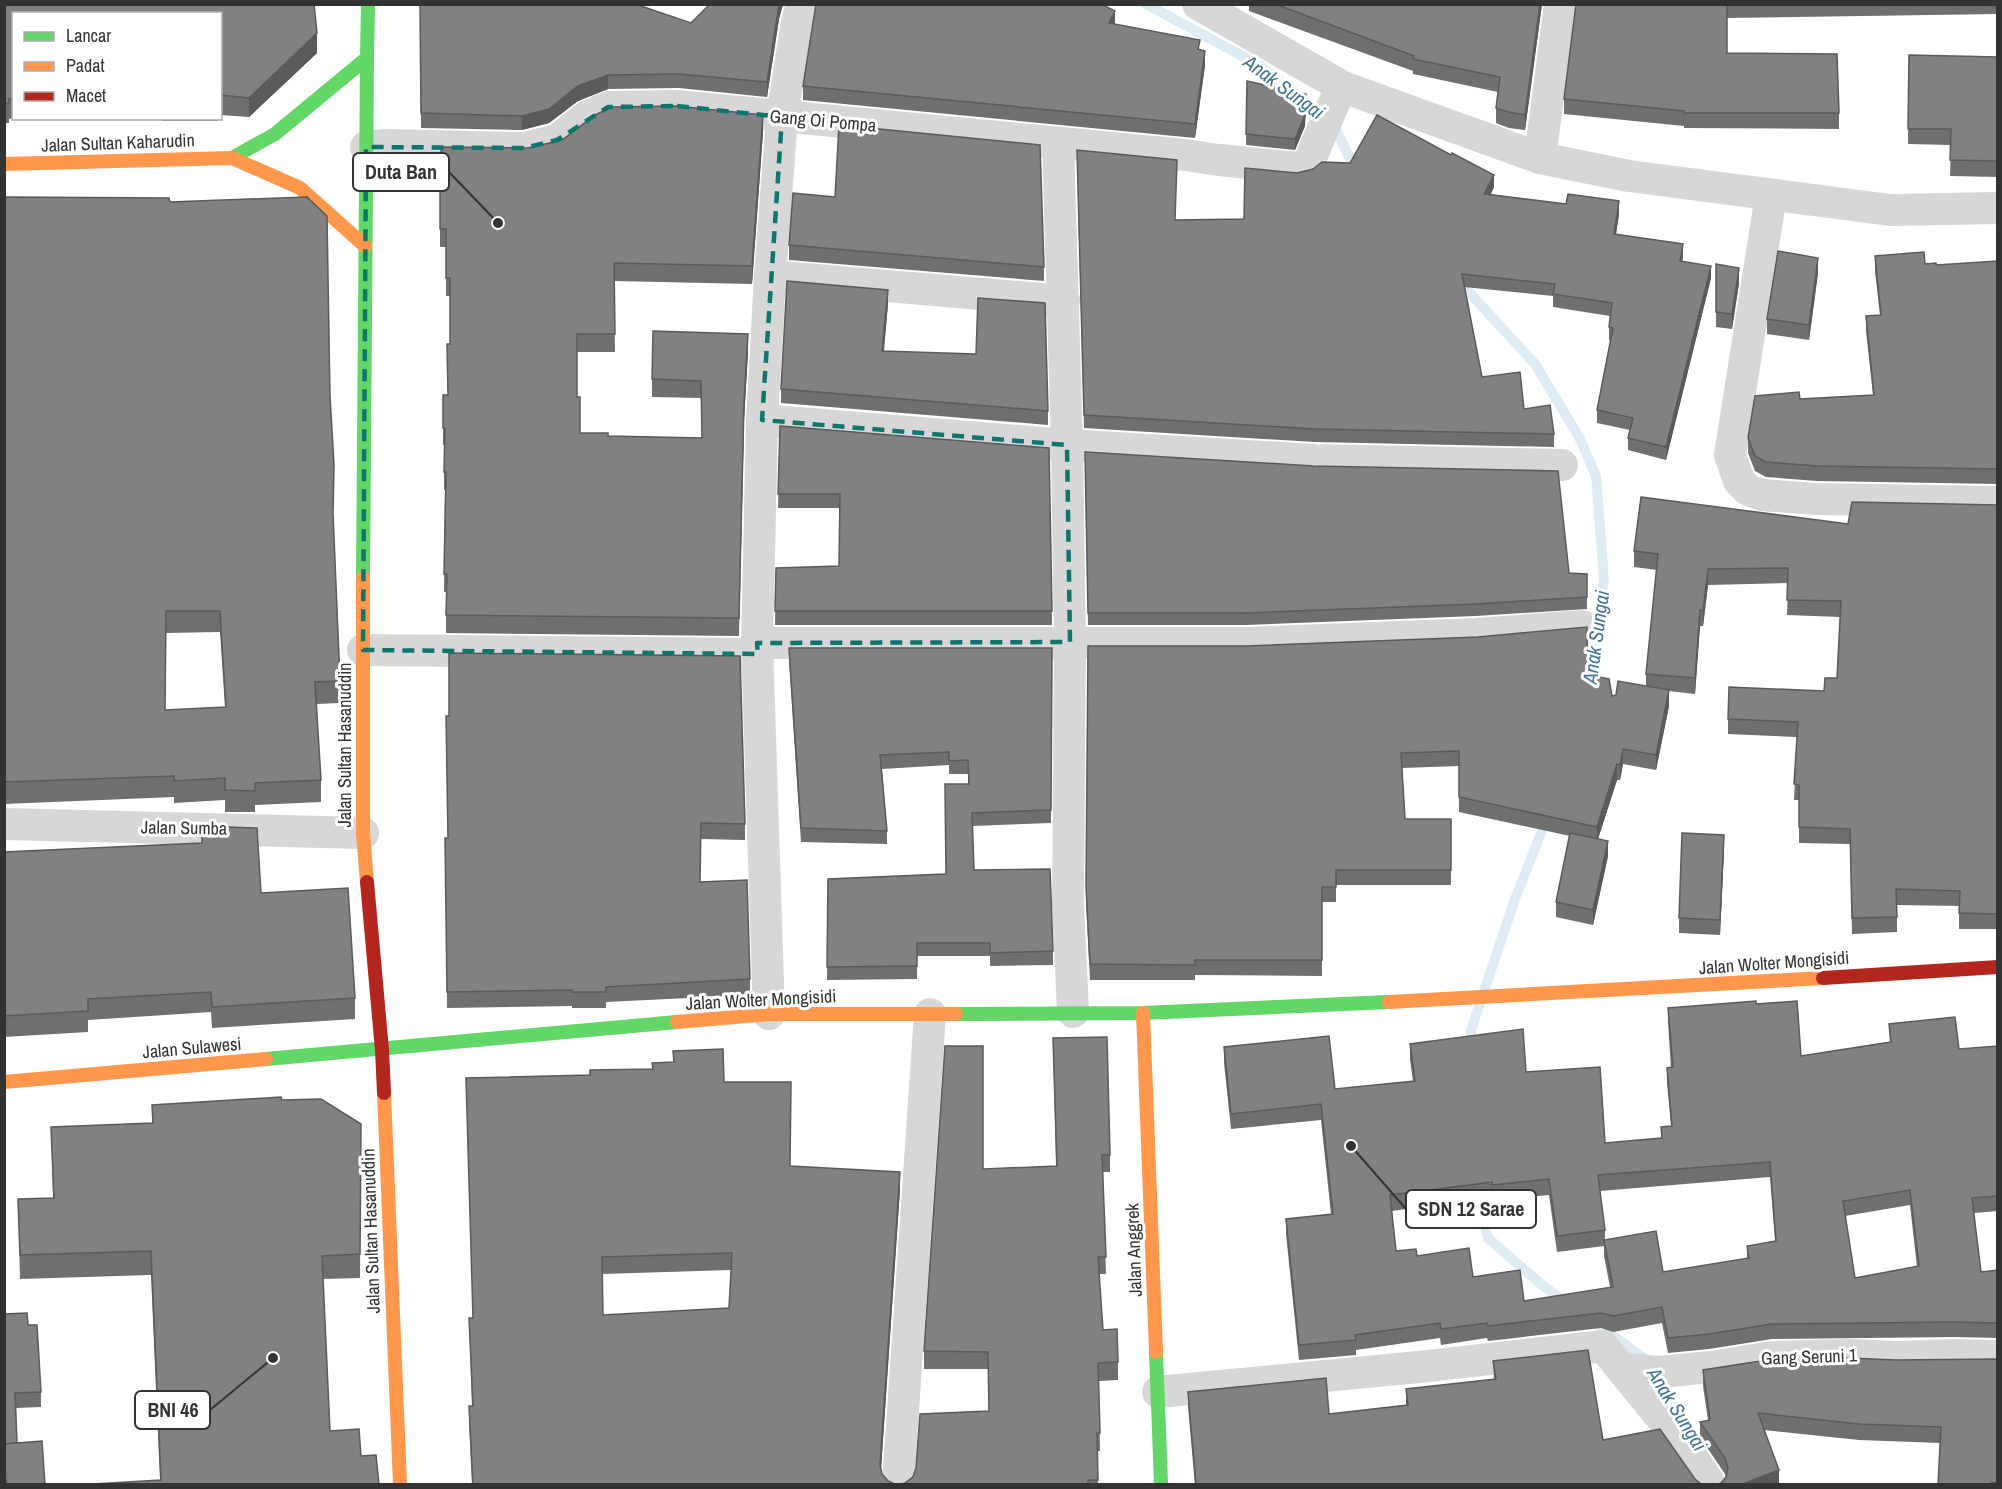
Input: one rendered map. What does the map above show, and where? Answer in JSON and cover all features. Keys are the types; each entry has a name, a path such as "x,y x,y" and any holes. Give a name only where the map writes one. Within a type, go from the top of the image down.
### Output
{"main road":[{"name":"Jalan Sultan Hasanuddin","path":"368,4 363,833 382,1050 400,1485"},
{"name":"Jalan Sultan Kaharudin","path":"232,158 275,134 367,58"},
{"name":"Jalan Sultan Kaharudin","path":"4,164 232,158 300,188 365,246"},
{"name":"Jalan Wolter Mongisidi","path":"382,1050 769,1014 1143,1013 1554,994 1998,967"},
{"name":"Jalan Anggrek","path":"1143,1013 1161,1485"},
{"name":"Jalan Sulawesi","path":"4,1082 382,1050"}],"street":[{"path":"769,1014 757,649 762,420 782,117 802,4"},
{"path":"1198,4 1333,108 1540,158 1629,176 1890,210 1998,208"},
{"path":"1540,158 1560,4"},
{"name":"Gang Oi Pompa","path":"366,147 385,145 524,148 557,140 586,117 608,107 677,106 1058,142 1290,167 1307,165 1333,108"},
{"path":"1058,142 1067,445 1070,642 1068,903 1073,1012"},
{"path":"1771,195 1730,455 1739,481 1748,490 1762,495 1816,499 1998,502"},
{"path":"770,276 1064,301"},
{"path":"762,420 1067,445 1314,460 1562,465"},
{"path":"363,650 757,649 1070,642 1246,643 1477,634 1582,626"},
{"name":"Jalan Sumba","path":"4,824 363,833"},
{"path":"898,1485 930,1014"},
{"path":"1158,1392 1603,1347 1684,1446 1710,1485"},
{"name":"Gang Seruni 1","path":"1622,1369 1660,1372 1711,1367 1772,1357 1998,1356"}],"highlighted area":[{"path":"677,106 782,117 762,420 1067,445 1070,642 757,643 758,654 363,650 366,147 524,148 557,140 608,107"}],"building":[{"path":"4,4 314,4 317,33 249,98 222,95 222,12 12,12 12,99 9,99 9,103 4,104"},
{"path":"420,4 635,4 691,23 710,4 779,4 767,82 679,74 608,75 578,86 549,109 522,116 421,113"},
{"path":"816,4 1101,4 1115,11 1109,23 1200,40 1198,49 1205,51 1195,124 803,86"},
{"path":"1275,4 1540,4 1525,115 1496,108 1500,77 1413,59 1414,56"},
{"path":"1576,4 1727,4 1727,53 1837,54 1839,113 1684,113 1684,111 1564,99"},
{"path":"1909,55 1998,57 1998,161 1950,160 1951,129 1908,129"},
{"path":"1247,81 1306,94 1305,115 1295,139 1246,134"},
{"path":"676,106 763,115 752,266 614,263 615,334 577,334 577,397 580,397 580,433 608,433 608,436 702,438 701,381 652,379 653,331 748,334 744,402 739,618 446,615 447,574 444,574 446,472 444,472 443,395 448,395 447,344 450,344 450,278 446,278 446,229 440,229 441,147 528,148 562,140 595,115 612,107"},
{"path":"1377,115 1451,155 1452,153 1494,175 1484,194 1566,204 1568,194 1619,201 1614,234 1683,244 1680,261 1711,266 1666,447 1628,438 1633,418 1597,410 1613,328 1609,327 1612,303 1553,294 1555,284 1462,274 1482,377 1520,372 1524,409 1550,405 1554,434 1315,429 1084,415 1077,150 1177,160 1175,220 1244,219 1245,168 1297,173 1313,169 1322,162 1350,163"},
{"path":"839,125 1040,145 1044,267 789,245 793,193 835,197"},
{"path":"4,197 169,198 170,202 307,197 327,216 330,396 334,465 333,513 340,681 315,682 321,780 255,783 255,791 225,790 225,778 174,781 174,776 4,782","holes":["166,611 220,611 226,707 165,710"]},
{"path":"1778,251 1818,258 1809,325 1767,319"},
{"path":"1924,252 1925,264 1998,261 1998,469 1817,466 1766,462 1755,456 1748,438 1755,396 1799,392 1800,399 1874,395 1866,316 1881,315 1875,256"},
{"path":"1716,264 1739,268 1732,314 1716,312"},
{"path":"787,281 888,290 882,351 976,354 978,298 1045,303 1048,411 781,389"},
{"path":"780,426 1049,448 1052,611 775,611 776,568 839,566 840,494 778,494"},
{"path":"1085,452 1313,466 1558,471 1569,573 1587,574 1587,597 1246,613 1088,613"},
{"path":"1641,497 1848,524 1852,502 1998,505 1998,914 1959,913 1960,891 1896,889 1897,917 1852,918 1850,829 1799,827 1799,785 1794,784 1798,722 1728,719 1729,687 1824,691 1825,678 1837,678 1841,601 1787,600 1788,568 1708,569 1703,611 1700,610 1695,678 1646,674 1658,554 1634,551"},
{"path":"1587,627 1588,675 1609,679 1612,696 1616,695 1618,681 1669,690 1656,755 1623,749 1620,765 1617,764 1597,827 1459,797 1459,751 1401,753 1405,819 1451,819 1451,870 1336,870 1336,887 1322,887 1322,960 1195,960 1195,965 1090,964 1086,887 1088,646 1247,646 1478,637"},
{"path":"789,648 1052,648 1051,810 972,813 974,870 1050,869 1053,951 990,953 990,943 917,943 917,966 827,967 828,879 946,874 945,784 969,784 968,760 949,761 949,752 880,755 887,831 801,828"},
{"path":"449,653 740,656 745,824 701,823 700,882 747,880 750,979 606,987 606,992 572,992 572,990 447,992 445,838 448,838 446,716 449,716"},
{"path":"227,827 257,828 261,893 348,888 355,998 212,1007 211,992 88,999 88,1011 4,1016 4,852 202,843 202,836 228,834"},
{"path":"1570,833 1608,841 1593,910 1556,902"},
{"path":"1682,833 1724,835 1720,920 1679,918"},
{"path":"1756,1001 1756,1004 1797,1001 1801,1056 1891,1042 1889,1024 1955,1017 1959,1049 1998,1046 1998,1196 1972,1198 1981,1272 1998,1270 1998,1323 1772,1324 1668,1338 1662,1307 1613,1316 1601,1313 1488,1326 1487,1323 1441,1329 1440,1323 1355,1335 1356,1340 1299,1345 1286,1219 1333,1214 1321,1104 1231,1114 1224,1047 1329,1036 1335,1089 1415,1081 1410,1044 1523,1029 1526,1072 1600,1067 1605,1143 1662,1138 1661,1127 1672,1126 1667,1068 1673,1067 1668,1008","holes":["1770,1162 1776,1241 1747,1246 1749,1258 1663,1272 1656,1231 1604,1240 1613,1287 1524,1301 1520,1270 1473,1277 1469,1248 1417,1256 1416,1249 1396,1251 1390,1195 1492,1182 1492,1185 1549,1179 1557,1236 1605,1230 1598,1175","1910,1190 1919,1266 1855,1278 1843,1201"]},
{"path":"1107,1037 1110,1155 1102,1155 1106,1257 1098,1257 1103,1330 1117,1329 1118,1362 1098,1363 1100,1433 1097,1433 1098,1480 1088,1480 1088,1485 898,1485 913,1477 916,1468 920,1414 989,1411 988,1352 924,1351 945,1046 983,1046 983,1169 1057,1166 1053,1038"},
{"path":"723,1049 724,1082 791,1082 790,1166 900,1172 880,1465 882,1474 888,1481 897,1485 473,1485 469,1406 473,1406 469,1318 473,1318 466,1078 590,1075 590,1070 653,1069 652,1063 674,1062 673,1051","holes":["732,1253 729,1308 603,1315 602,1257"]},
{"path":"281,1097 282,1100 321,1099 361,1124 360,1254 322,1256 330,1431 359,1429 361,1456 376,1455 379,1485 76,1485 161,1480 151,1251 20,1255 18,1199 54,1198 51,1127 153,1123 152,1105"},
{"path":"27,1313 28,1325 37,1325 41,1392 15,1393 17,1443 4,1444 4,1314"},
{"path":"1588,1350 1603,1440 1660,1429 1695,1479 1702,1485 1196,1485 1188,1392 1326,1378 1329,1414 1408,1405 1406,1389 1496,1379 1493,1361"},
{"path":"1774,1359 1998,1359 1998,1483 1938,1485 1941,1427 1859,1424 1758,1413 1779,1470 1740,1485 1716,1485 1726,1477 1728,1468 1725,1458 1700,1422 1710,1420 1703,1370"},
{"path":"42,1441 45,1485 6,1485 4,1444"}],"waterway":[{"name":"Anak Sungai","path":"1146,4 1259,65 1334,125 1352,163 1359,172"},
{"name":"Anak Sungai","path":"1454,276 1535,364 1579,437 1596,476 1604,579 1589,689"},
{"name":"Anak Sungai","path":"1473,1050 1471,1030 1515,899 1547,818"},
{"name":"Anak Sungai","path":"1475,1185 1488,1238 1542,1285 1568,1304"},
{"name":"Anak Sungai","path":"1593,1321 1645,1359 1647,1363"},
{"name":"Anak Sungai","path":"1655,1376 1690,1431"}],"traffic: fast":[{"path":"232,158 275,134 367,58 368,4"},
{"path":"363,578 367,58"},
{"path":"956,1014 1143,1013 1389,1002"},
{"path":"266,1059 677,1022"},
{"path":"1156,1352 1161,1484"}],"traffic: slow":[{"path":"4,164 232,158 300,188 365,246"},
{"path":"363,578 363,833 367,882"},
{"path":"1389,1002 1823,978"},
{"path":"1143,1013 1156,1352"},
{"path":"677,1022 769,1014 956,1014"},
{"path":"4,1082 266,1059"},
{"path":"384,1093 400,1484"}],"traffic: jam":[{"path":"367,882 384,1093"},
{"path":"1823,978 1998,967"}],"place":[{"name":"Duta Ban","path":"498,223"},
{"name":"SDN 12 Sarae","path":"1351,1146"},
{"name":"BNI 46","path":"273,1358"}]}
